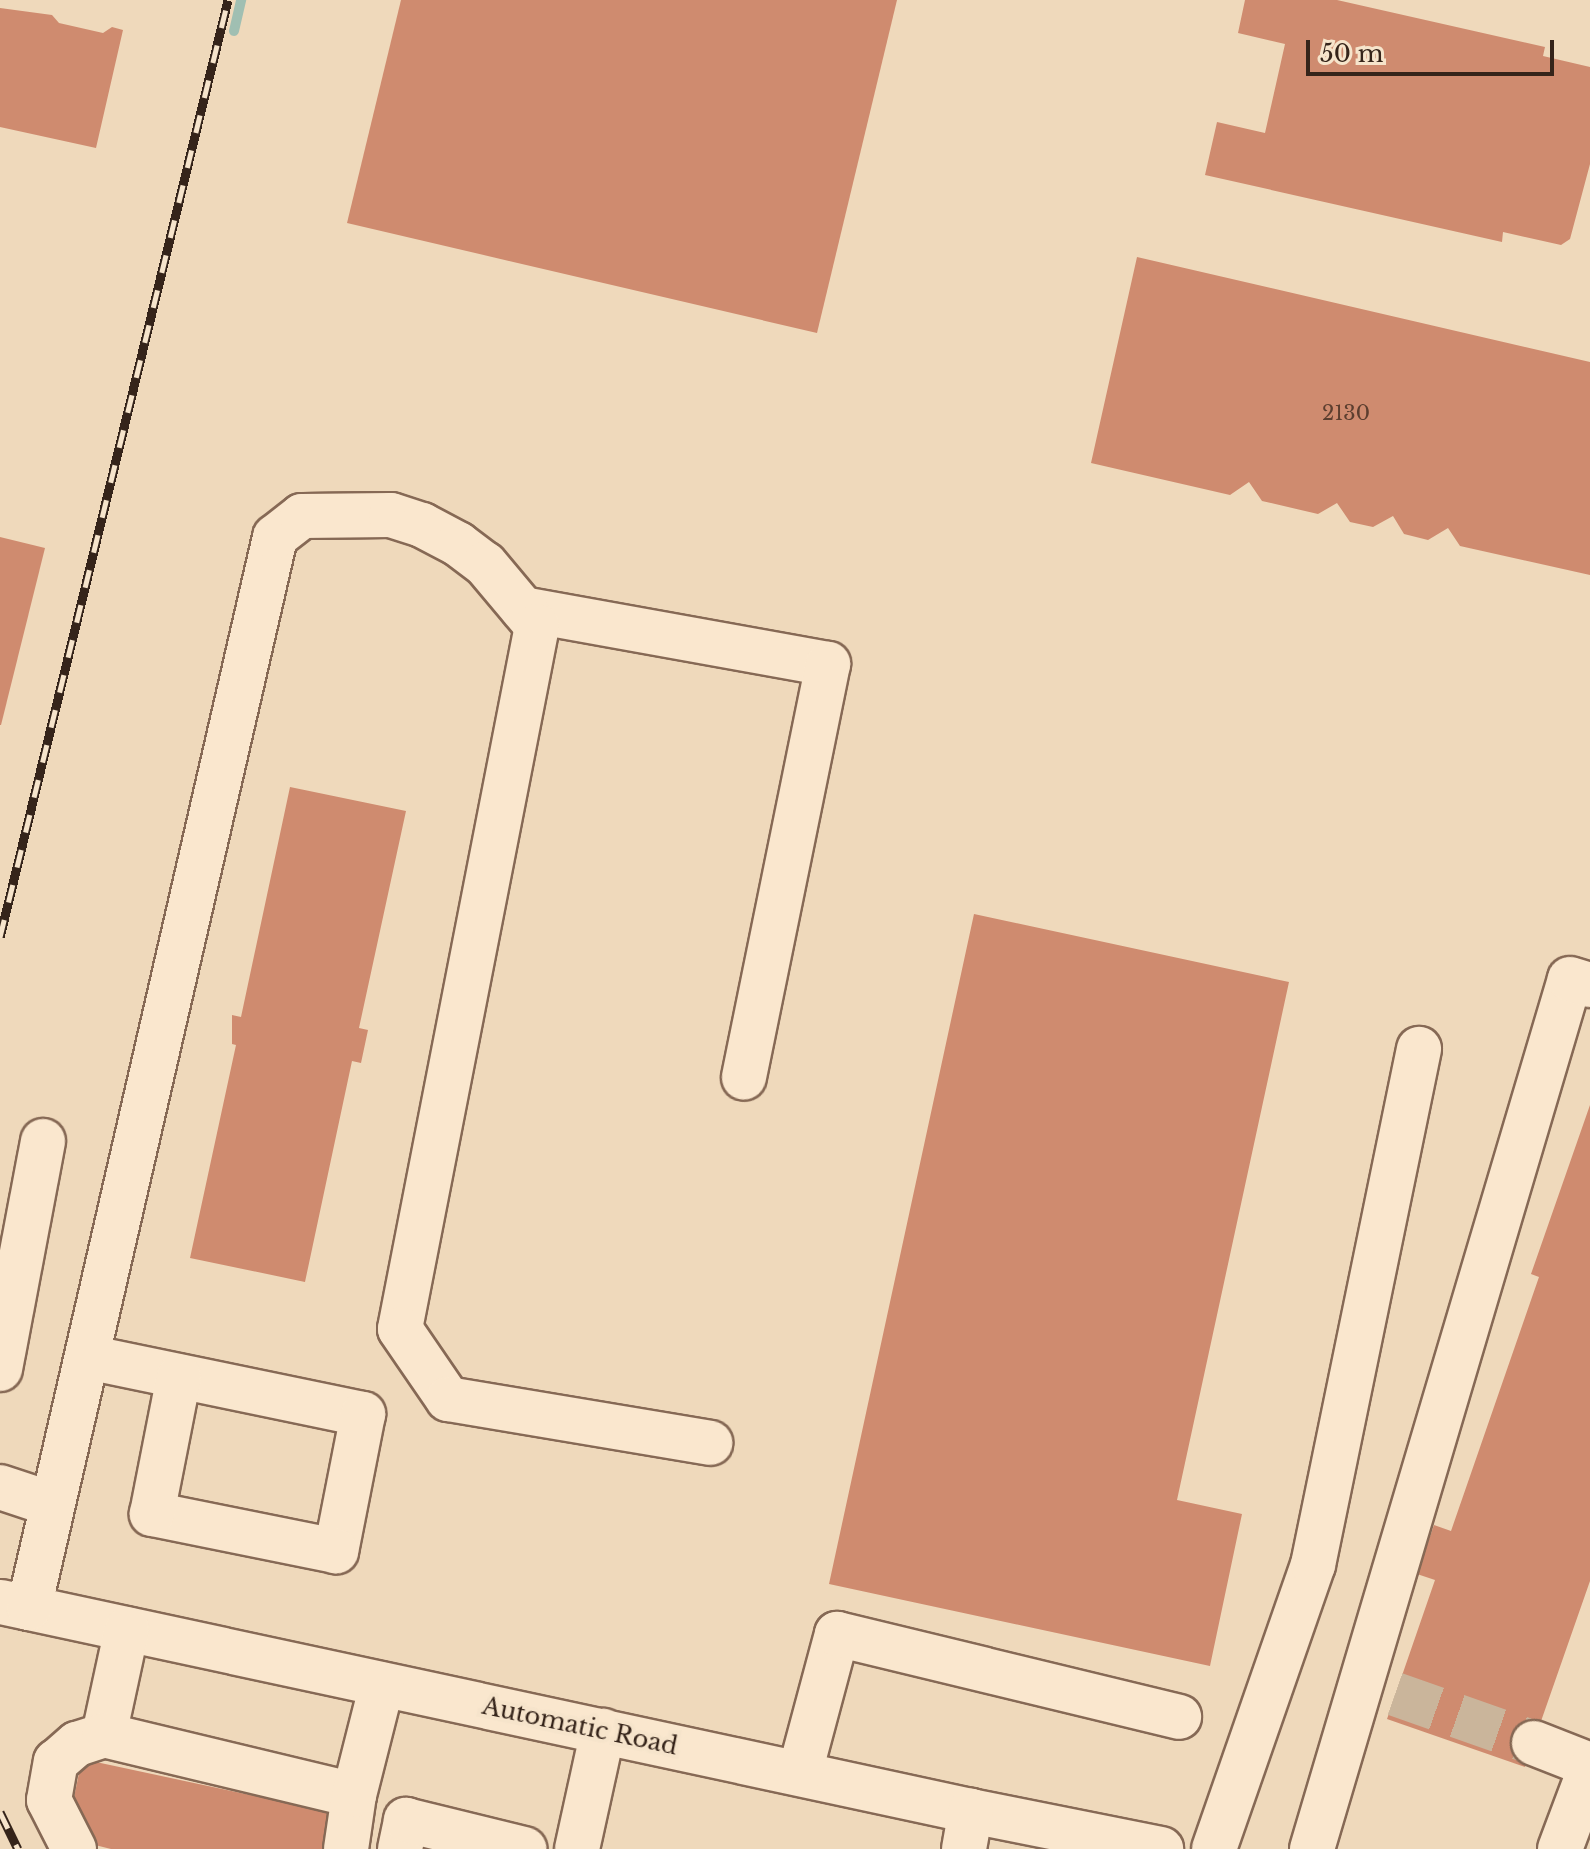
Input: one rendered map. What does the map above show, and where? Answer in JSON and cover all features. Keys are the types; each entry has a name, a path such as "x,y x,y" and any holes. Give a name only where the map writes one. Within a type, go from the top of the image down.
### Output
{"street":[{"path":"14,1605 51,1504 87,1357 275,537 302,516 391,515 458,544 485,564 537,626 400,1329 448,1399 710,1443"},
{"path":"523,609 828,664 744,1078"},
{"path":"1312,1849 1379,1688 1570,979 1590,985"},
{"path":"1214,1849 1313,1565 1419,1049"},
{"path":"0,1369 43,1141"},
{"path":"87,1357 363,1414 336,1551 152,1514 179,1377"},
{"path":"0,1487 51,1504"},
{"name":"Automatic Road","path":"14,1605 800,1772 967,1830 1161,1849"},
{"path":"104,1735 127,1629"},
{"path":"800,1772 837,1634 1179,1717"},
{"path":"346,1849 354,1795 382,1684"},
{"path":"577,1849 603,1731"},
{"path":"74,1849 49,1800 56,1762 77,1744 104,1735 354,1795"},
{"path":"1534,1743 1590,1767 1560,1849"},
{"path":"400,1849 406,1820 524,1849"}],"building":[{"path":"401,0 897,0 817,333 347,223"},
{"path":"1245,0 1337,0 1545,47 1543,56 1590,67 1590,164 1570,239 1561,245 1503,232 1502,242 1205,175 1217,122 1265,133 1285,44 1238,33"},
{"path":"0,8 52,15 59,23 103,33 112,27 123,30 96,148 0,127"},
{"path":"1137,257 1590,362 1590,575 1460,546 1448,528 1428,540 1404,534 1393,516 1373,527 1350,522 1337,503 1318,514 1262,501 1249,482 1230,495 1091,463"},
{"path":"0,537 45,548 1,725 0,725"},
{"path":"290,787 406,811 359,1028 368,1030 361,1063 352,1061 305,1282 190,1258 236,1045 232,1044 232,1015 241,1017"},
{"path":"974,914 1289,982 1177,1500 1242,1514 1210,1666 829,1584"},
{"path":"1590,1105 1590,1581 1525,1767 1387,1719 1435,1580 1417,1574 1434,1525 1451,1531 1539,1277 1531,1274"},
{"path":"82,1759 334,1813 327,1849 111,1849 87,1843 70,1816"}],"waterway":[{"path":"234,31 241,0"}],"tunnel":[{"path":"1395,1694 1534,1743"}],"railway":[{"path":"0,937 228,0"},
{"path":"0,1812 18,1849"}]}
